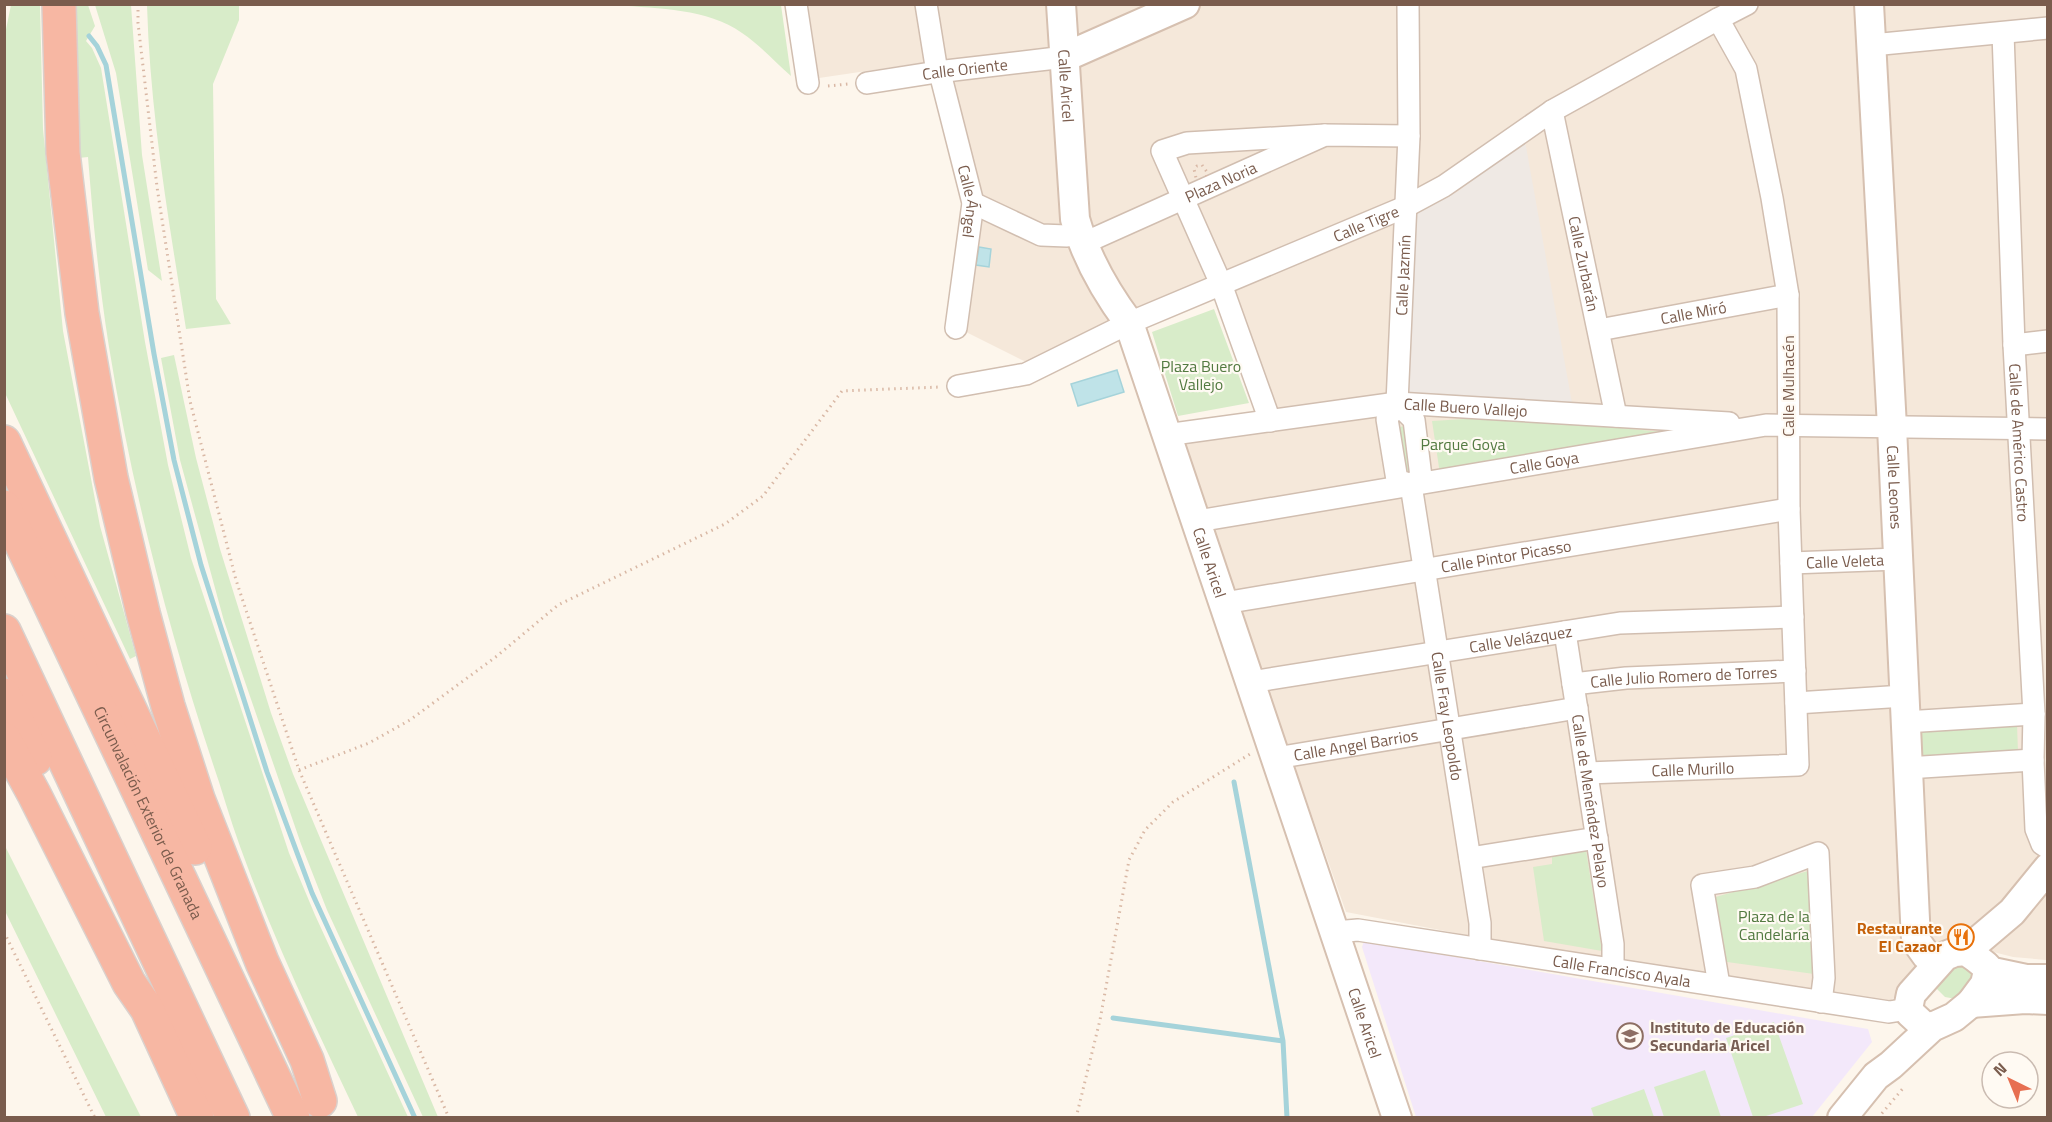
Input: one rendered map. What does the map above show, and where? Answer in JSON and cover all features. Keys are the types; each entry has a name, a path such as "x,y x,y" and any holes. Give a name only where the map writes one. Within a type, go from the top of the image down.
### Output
{"highway":[{"path":"59,4 63,153 82,313 111,478 140,602 168,706 198,799 258,952 307,1060 313,1112"},
{"path":"4,442 297,1064 313,1112"},
{"name":"Circunvalación Exterior de Granada","path":"4,507 313,1112"},
{"path":"4,632 233,1118"},
{"path":"4,695 138,979 147,1010 197,1118"},
{"path":"4,739 129,983 147,1010"}],"street":[{"path":"796,4 808,83"},
{"name":"Calle Ángel","path":"926,4 939,74 973,203 956,328"},
{"name":"Calle Aricel","path":"1061,4 1075,219 1074,240 1129,323 1166,435 1198,521 1397,1118"},
{"path":"1065,57 1185,4"},
{"name":"Calle Jazmín","path":"1397,404 1409,136 1408,4"},
{"name":"Calle Tigre","path":"958,386 1026,374 1129,323 1405,207 1444,186 1552,111 1747,4"},
{"name":"Calle Leones","path":"1869,4 1916,941 1936,965"},
{"name":"Calle Mulhacén","path":"1718,19 1746,69 1772,198 1788,295 1789,509 1798,765"},
{"path":"1872,45 2048,28"},
{"name":"Calle de Américo Castro","path":"2003,33 2018,429 2041,717 2034,737 2036,829 2042,844 2048,848"},
{"name":"Calle Oriente","path":"867,83 1065,57"},
{"name":"Calle Zurbarán","path":"1552,111 1616,416"},
{"name":"Plaza Noria","path":"1325,135 1184,195 1162,151 1187,142 1325,135 1409,136"},
{"path":"973,203 1041,235 1074,240 1184,195 1221,284 1270,421"},
{"name":"Calle Miró","path":"1599,330 1788,295"},
{"path":"2014,345 2048,341"},
{"path":"1397,404 1414,420 1421,477 1411,485"},
{"name":"Calle Buero Vallejo","path":"1166,435 1397,404 1766,425"},
{"name":"Calle Goya","path":"1198,521 1766,425 2048,429"},
{"name":"Calle Fray Leopoldo","path":"1411,485 1480,923 1480,948"},
{"name":"Calle Pintor Picasso","path":"1224,603 1789,509"},
{"name":"Calle Veleta","path":"1791,563 1898,559"},
{"name":"Calle Velázquez","path":"1251,682 1620,623 1793,617"},
{"name":"Calle de Menéndez Pelayo","path":"1565,632 1613,944 1613,969"},
{"name":"Calle Julio Romero de Torres","path":"1573,684 1626,678 1795,671"},
{"path":"1796,703 2041,717"},
{"name":"Calle Angel Barrios","path":"1273,749 1450,729 1577,708"},
{"path":"1907,768 2033,760"},
{"name":"Calle Murillo","path":"1587,773 1798,765"},
{"path":"1470,858 1597,838"},
{"path":"1719,986 1702,885 1755,877 1818,853 1824,978 1821,1002"},
{"path":"1916,1016 1954,1017 1971,1003 1984,984 1980,963 2012,912 2048,868"},
{"name":"Calle Francisco Ayala","path":"1335,932 1358,930 1916,1016"},
{"path":"1916,1016 1911,994 1945,956 1955,952 2026,979 2048,979"},
{"path":"1971,1003 2025,999 2048,1000"},
{"path":"1842,1118 1875,1076 1883,1056 1916,1016"}],"path":[{"path":"138,4 138,23 157,187 190,401 237,580 299,770 449,1118"},
{"path":"808,83 818,86 867,83"},
{"path":"299,770 369,743 410,720 497,656 558,605 725,524 763,496 842,391 958,386"},
{"path":"1076,1118 1101,1020 1129,860 1139,840 1145,830 1173,802 1273,749"},
{"path":"4,932 96,1118"},
{"path":"1878,1118 1907,1083"}],"shaded area":[{"path":"808,5 2047,5 2047,960 2013,957 1954,942 1888,1003 1628,966 1346,912 1180,443 1284,425 1226,276 1028,363 958,328 977,197 941,60 819,78"},
{"path":"1525,141 1572,403 1404,393 1413,211 1457,192"},
{"name":"Instituto de Educación Secundaria Aricel","path":"1364,941 1868,1029 1872,1042 1812,1117 1416,1117 1362,947"}],"green space":[{"path":"11,5 40,5 43,129 63,331 100,526 136,656 130,659 5,393 4,39"},
{"path":"73,5 88,5 95,26 86,41 92,48 101,68 145,342 168,465 191,558 289,853 408,1117 358,1117 300,994 260,900 201,729 155,567 130,457 109,347 88,157 78,158"},
{"path":"95,5 131,5 142,155 162,281 148,270 116,73"},
{"path":"147,5 239,5 239,20 213,84 216,299 231,324 186,329 156,127"},
{"path":"617,5 781,5 791,76 749,38 714,19 682,11"},
{"name":"Plaza Buero Vallejo","path":"1214,309 1249,403 1178,416 1152,332"},
{"path":"174,355 196,458 220,549 271,713 293,774 438,1117 423,1117 327,910 301,844 224,621 180,460 161,358"},
{"name":"Parque Goya","path":"1497,417 1686,434 1440,474 1432,421"},
{"path":"1407,426 1412,471 1404,471 1399,427"},
{"path":"2017,724 2018,752 1921,757 1920,729"},
{"path":"4,846 141,1117 106,1117 5,911"},
{"path":"1586,850 1602,951 1544,941 1533,867 1552,864 1552,856"},
{"name":"Plaza de la Candelaría","path":"1815,869 1814,974 1727,962 1721,953 1712,898"},
{"path":"1954,962 1972,971 1974,980 1956,999 1945,997 1937,989 1937,979"},
{"path":"1774,1022 1803,1104 1763,1117 1753,1117 1726,1038"},
{"path":"1705,1070 1721,1117 1664,1117 1654,1087"},
{"path":"1644,1089 1654,1117 1594,1117 1591,1108"}],"water":[{"path":"979,247 991,249 989,267 976,265"},
{"path":"1117,370 1124,392 1078,406 1071,384"}],"waterway":[{"path":"89,36 97,46 106,65 174,460 201,565 267,772 312,893 415,1118"},
{"path":"1234,782 1283,1041 1287,1118"},
{"path":"1113,1018 1283,1041"}],"place":[{"name":"Restaurante El Cazaor","path":"1961,937"},
{"name":"Instituto de Educación Secundaria Aricel","path":"1630,1036"}]}
